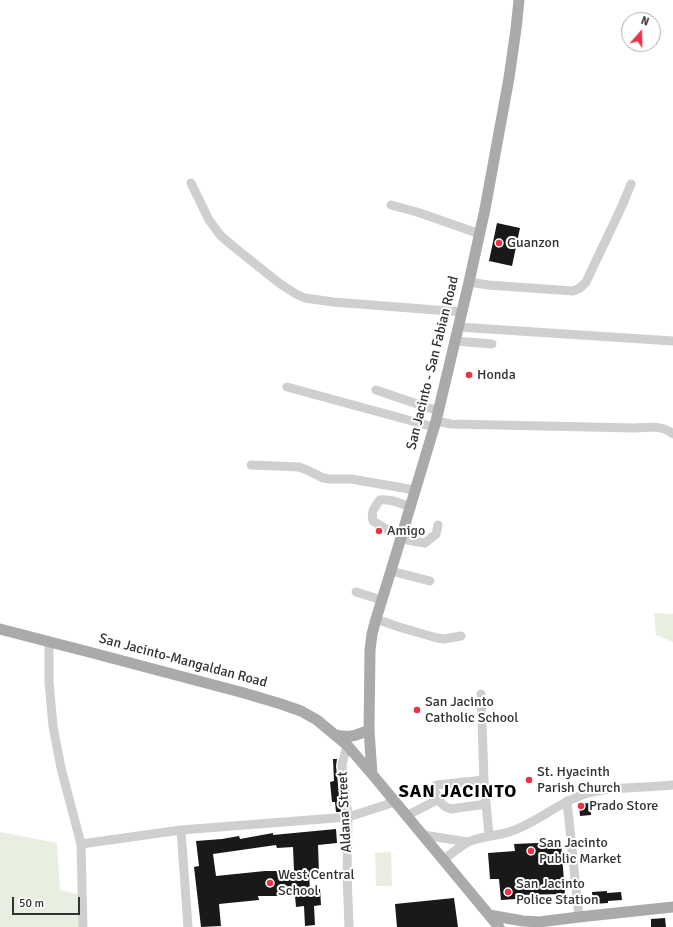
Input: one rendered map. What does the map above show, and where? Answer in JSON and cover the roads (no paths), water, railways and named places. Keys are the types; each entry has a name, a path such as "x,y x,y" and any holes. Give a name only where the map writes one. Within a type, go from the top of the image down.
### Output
{"main road":[{"name":"San Jacinto - San Fabian Road","path":"372,774 369,730 370,650 372,634 436,420 469,282 485,209 509,78 519,0"},
{"name":"San Jacinto-Mangaldan Road","path":"0,630 195,679 282,708 301,712 317,720 347,745 499,927"},
{"path":"335,734 346,737 356,736 369,730"},
{"path":"488,915 537,925 579,917 673,907"}],"street":[{"path":"191,183 209,220 221,236 279,283 296,294 305,298 334,302 462,312"},
{"path":"469,282 488,285 573,291 580,288 586,282 631,184"},
{"path":"391,205 417,212 480,234"},
{"path":"458,327 673,341"},
{"path":"455,341 492,344"},
{"path":"287,387 451,424 635,428 654,427 664,429 673,434"},
{"path":"376,390 436,420"},
{"path":"251,465 299,467 323,478 351,479 415,490"},
{"path":"410,507 387,499 380,500 373,510 373,521 402,536 425,543 436,534 438,525"},
{"path":"392,568 430,580"},
{"path":"356,592 382,600"},
{"path":"376,619 437,638 444,639 461,636"},
{"path":"49,642 49,682 53,726 61,768 81,844 83,927"},
{"path":"481,694 484,780 489,836"},
{"name":"Aldana Street","path":"347,745 342,765 348,817 346,874 349,927"},
{"path":"484,780 437,785 434,787 434,790 442,805 446,808 451,809 486,804"},
{"path":"443,860 468,842 512,831 533,822 567,801 586,794 625,788 673,785"},
{"path":"406,816 439,799"},
{"path":"567,801 579,917"},
{"path":"81,844 181,830 348,817 396,802"},
{"path":"181,830 188,927"},
{"path":"423,835 468,842"}],"place":[{"name":"Guanzon","path":"499,243"},
{"name":"Honda","path":"469,375"},
{"name":"Amigo","path":"379,531"},
{"name":"San Jacinto Catholic School","path":"417,710"},
{"name":"St. Hyacinth Parish Church","path":"529,780"},
{"name":"Prado Store","path":"581,806"},
{"name":"San Jacinto Public Market","path":"531,851"},
{"name":"West Central School","path":"270,883"},
{"name":"San Jacinto Police Station","path":"508,892"}],"district":[{"name":"SAN JACINTO","path":"458,792"}]}
